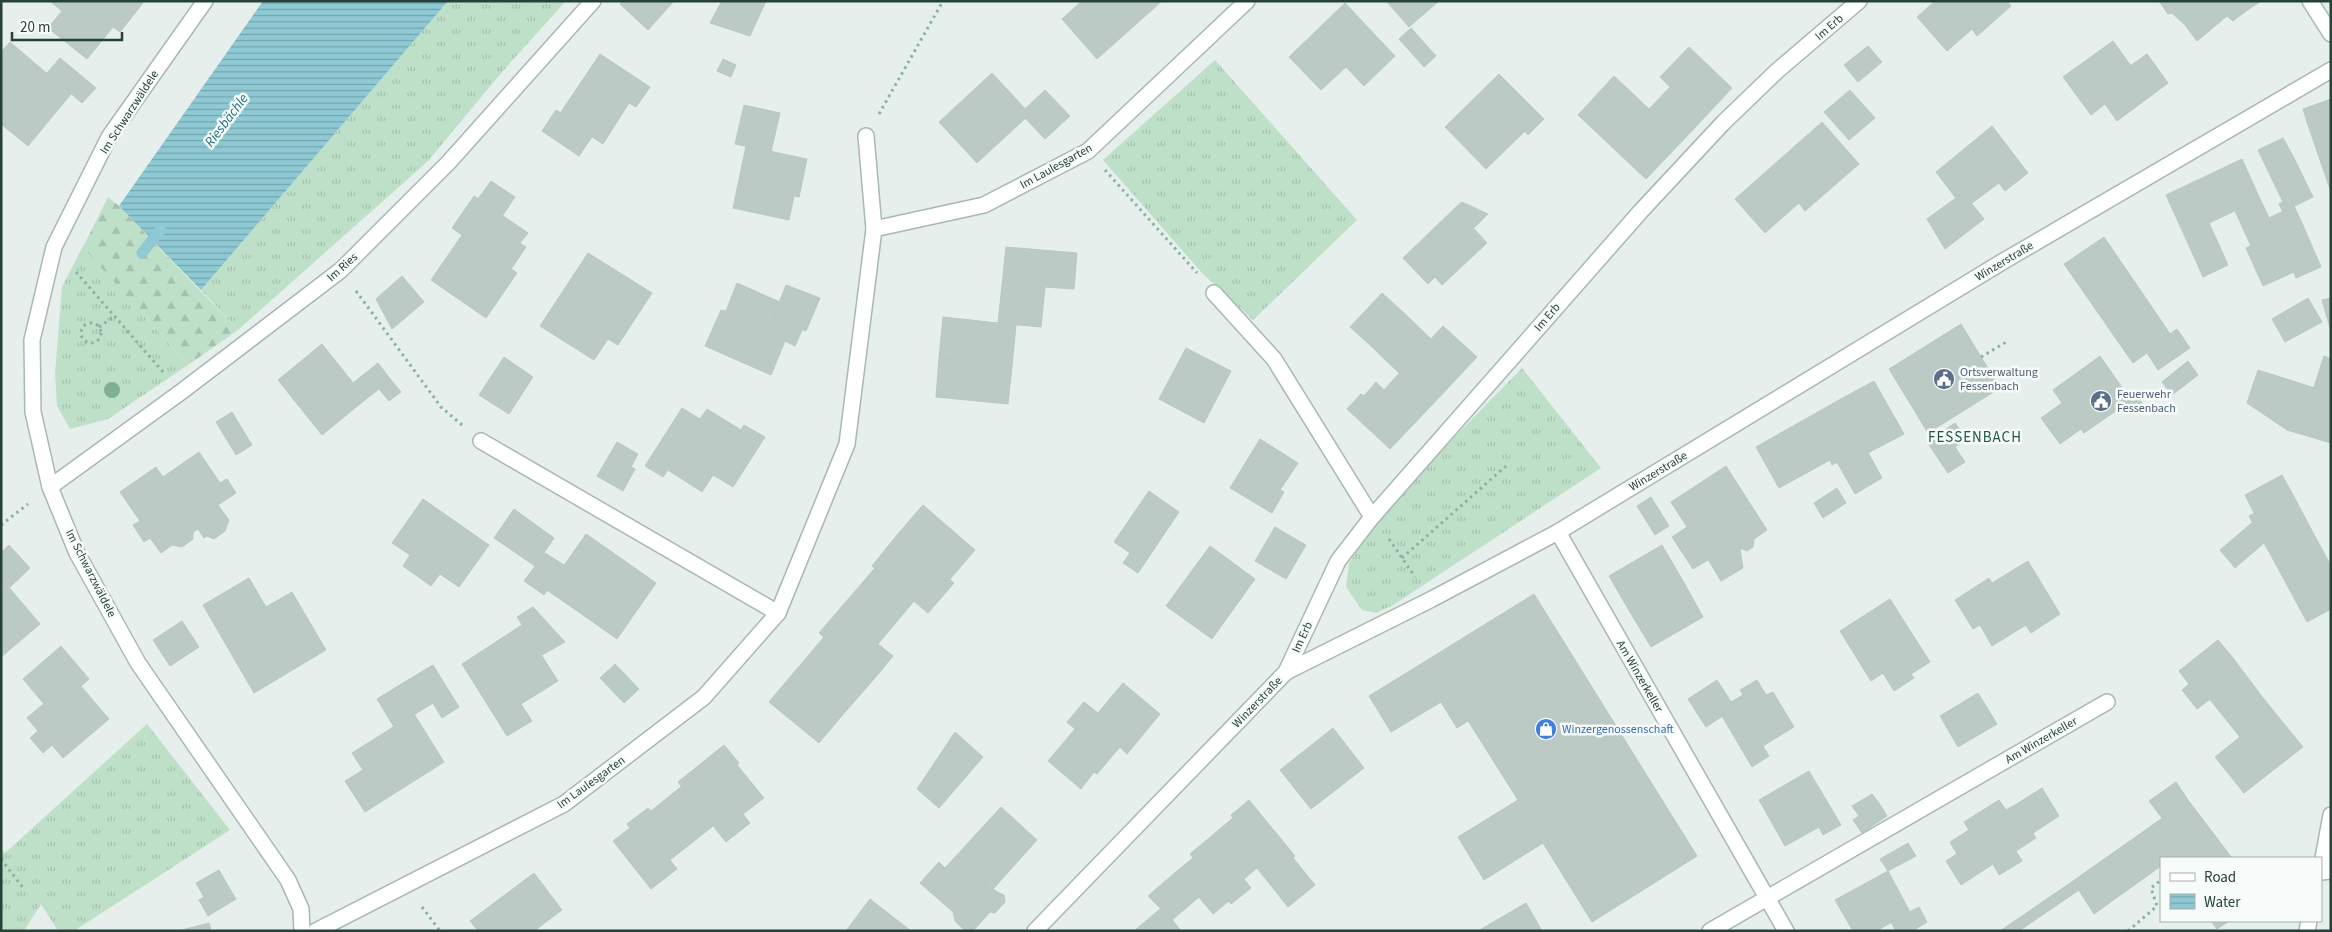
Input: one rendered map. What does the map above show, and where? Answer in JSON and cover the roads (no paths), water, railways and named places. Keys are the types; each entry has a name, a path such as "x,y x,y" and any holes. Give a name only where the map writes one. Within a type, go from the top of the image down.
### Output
{"street":[{"name":"Im Schwarzwäldele","path":"205,1 109,137 54,247 32,340 33,412 50,487 78,553 138,663 288,880 301,909 302,931"},
{"name":"Im Ries","path":"50,487 181,392 341,270 449,162 593,1"},
{"name":"Im Laulesgarten","path":"874,229 984,205 1088,151 1248,1"},
{"name":"Im Erb","path":"1286,672 1338,561 1372,517 1641,211 1723,123 1859,1"},
{"path":"2310,1 2331,34"},
{"name":"Winzerstraße","path":"1035,931 1286,672 1432,600 1558,532 1994,267 2331,70"},
{"name":"Im Laulesgarten","path":"316,931 564,804 704,697 778,613 846,444 874,229 866,136"},
{"path":"1214,293 1274,359 1372,517"},
{"path":"481,441 778,613"},
{"name":"Am Winzerkeller","path":"1558,532 1786,931"},
{"name":"Am Winzerkeller","path":"1768,898 2107,702"},
{"path":"2322,864 2331,815"},
{"path":"1710,931 1768,898"}],"water":[{"path":"263,1 448,1 201,290 119,206"}],"waterway":[{"name":"Riesbächle","path":"142,253 161,229"}],"place":[{"name":"Ortsverwaltung Fessenbach","path":"1944,379"},
{"name":"Feuerwehr Fessenbach","path":"2101,401"},
{"name":"Winzergenossenschaft","path":"1546,729"}],"district":[{"name":"FESSENBACH","path":"1975,437"}]}
